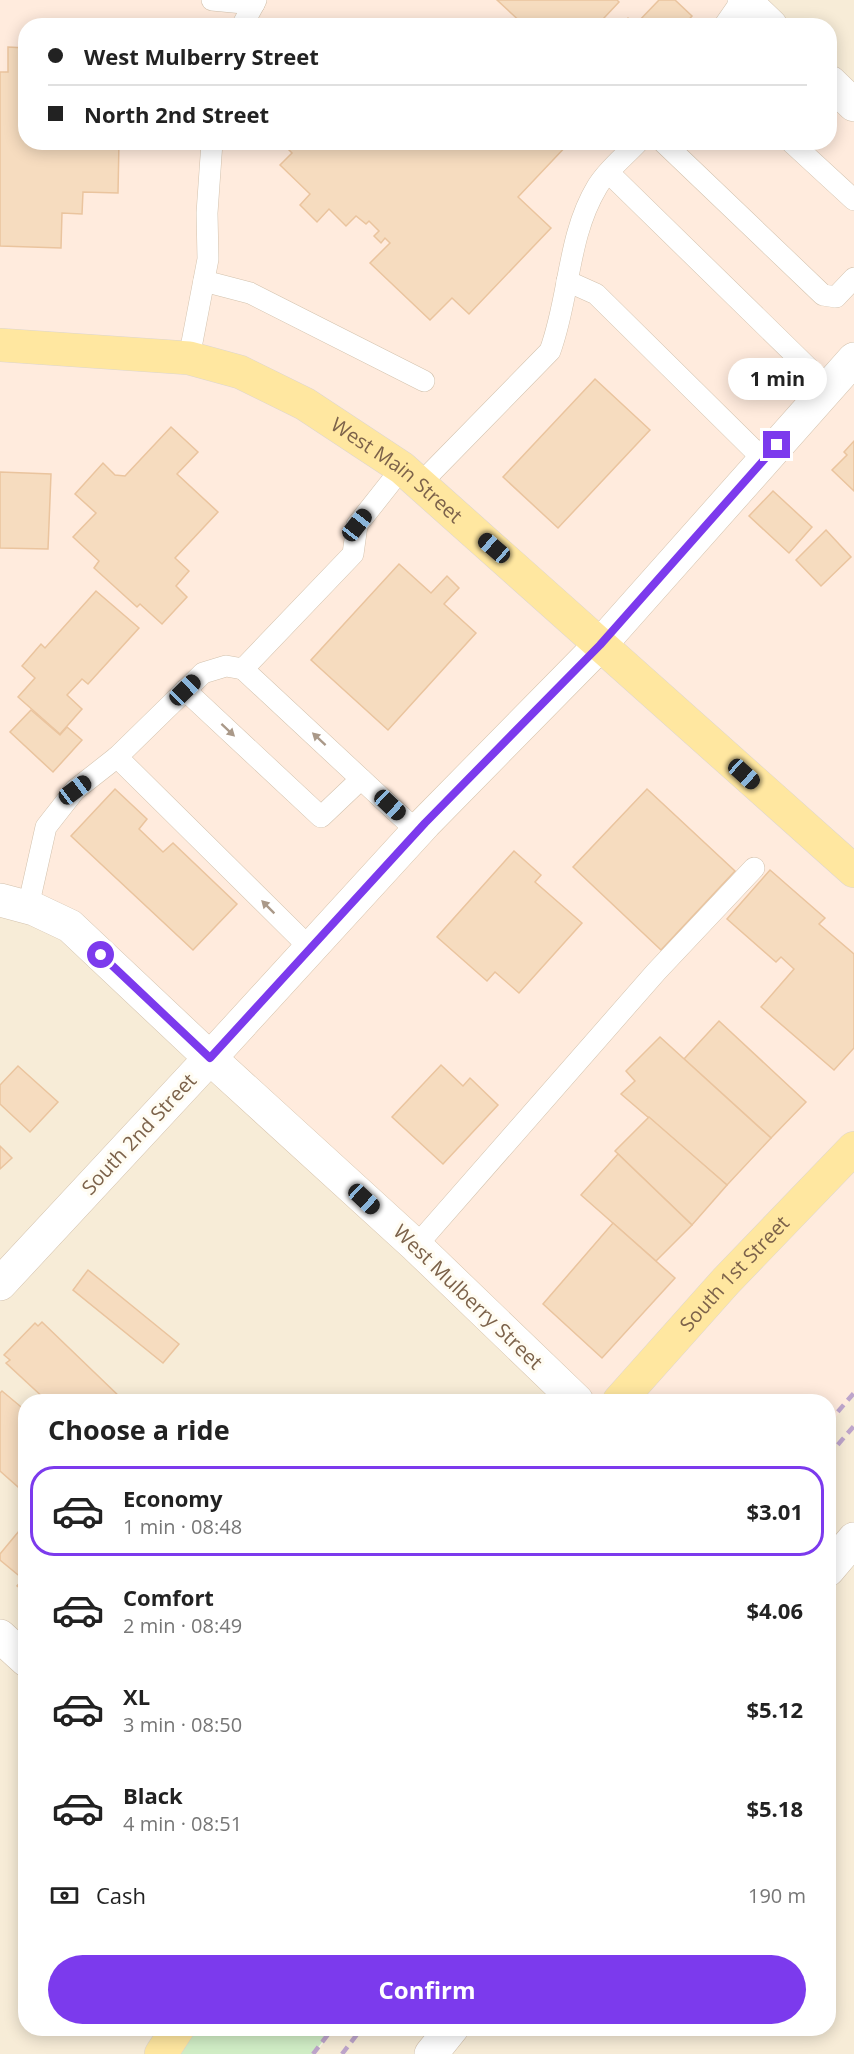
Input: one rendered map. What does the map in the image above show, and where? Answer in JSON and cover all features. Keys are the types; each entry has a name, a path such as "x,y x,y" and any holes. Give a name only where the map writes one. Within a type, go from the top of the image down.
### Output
{"main road":[{"name":"West Main Street","path":"0,345 189,358 240,372 305,404 411,476 854,871"},
{"name":"South 1st Street","path":"625,1394 726,1281 854,1148"},
{"path":"161,2054 173,2036"}],"street":[{"path":"743,0 762,18"},
{"path":"837,89 854,105"},
{"name":"South 2nd Street","path":"0,1284 418,832 600,645 854,359"},
{"name":"West Mulberry Street","path":"14,904 70,926 210,1058 416,1246 570,1394"},
{"path":"836,1560 854,1539"},
{"path":"0,1636 18,1653"},
{"path":"431,2054 446,2036"}],"lane":[{"path":"212,0 255,2 246,18"},
{"path":"730,18 743,0"},
{"path":"189,358 208,259 207,213 211,150"},
{"path":"243,669 353,554 357,525 550,351 560,323 576,235 597,185 631,150"},
{"path":"671,150 823,295 836,297 854,278"},
{"path":"800,150 854,200"},
{"path":"609,173 829,388"},
{"path":"204,281 250,293 424,381"},
{"path":"567,281 596,294 764,460"},
{"path":"14,904 46,827 75,790 117,757 203,673 226,666 243,669 418,832"},
{"path":"185,690 321,818 362,779"},
{"path":"117,757 310,948"},
{"path":"416,1246 656,972 754,868"}],"shaded area":[{"path":"0,0 742,0 762,18 18,18 18,150 837,150 837,88 854,104 854,1396 836,1417 836,1394 570,1394 70,926 0,900"},
{"path":"744,0 854,0 854,105 837,89 837,18 763,18"},
{"path":"0,900 34,909 569,1394 18,1394 18,2036 173,2036 161,2054 0,2054"},
{"path":"854,1393 854,2054 315,2054 328,2036 836,2036 836,1414"}],"green space":[{"path":"173,2036 327,2036 313,2054 161,2054"}],"building":[{"path":"497,0 617,0 619,2 604,18 516,18"},
{"path":"659,0 675,0 692,16 690,18 642,18"},
{"path":"8,47 18,48 18,150 119,150 118,193 83,192 82,214 62,213 61,248 0,246 0,72 8,72"},
{"path":"289,150 562,150 518,197 551,228 469,314 452,298 430,320 370,263 390,243 385,238 381,243 374,236 379,231 369,221 366,224 356,216 346,226 329,209 317,222 300,205 310,194 280,165 292,153"},
{"path":"595,379 650,430 558,528 503,477"},
{"path":"171,427 198,452 177,474 218,512 175,558 189,571 176,586 187,597 162,624 140,604 137,607 94,568 99,561 73,537 96,513 75,494 103,463 115,475 125,476"},
{"path":"854,441 854,491 832,470 847,455 844,452"},
{"path":"0,472 51,474 48,549 0,548"},
{"path":"773,491 812,527 789,553 749,516"},
{"path":"826,530 851,557 821,586 796,560"},
{"path":"399,564 431,593 447,576 459,588 444,604 476,633 388,730 311,660"},
{"path":"96,591 139,628 88,684 82,679 67,695 82,709 60,734 18,697 35,678 22,666 41,644 45,648"},
{"path":"31,710 60,735 67,727 82,740 53,772 10,732"},
{"path":"115,789 147,819 139,829 163,852 173,843 237,904 193,950 71,836"},
{"path":"647,789 735,871 661,950 573,867"},
{"path":"514,851 541,875 535,882 582,923 519,993 495,972 487,981 437,937"},
{"path":"770,870 825,918 819,924 854,954 854,1048 834,1070 761,1007 794,969 781,957 776,962 727,919"},
{"path":"719,1021 806,1102 771,1138 684,1059"},
{"path":"660,1037 771,1138 727,1185 621,1094 635,1081 626,1071"},
{"path":"441,1065 463,1086 470,1078 498,1105 443,1164 392,1117"},
{"path":"18,1066 58,1102 30,1132 0,1104 0,1085"},
{"path":"649,1117 727,1185 692,1225 615,1151"},
{"path":"0,1146 12,1158 0,1169"},
{"path":"618,1154 692,1225 656,1261 581,1195"},
{"path":"613,1223 675,1278 602,1358 543,1304"},
{"path":"88,1270 179,1344 163,1363 73,1290"},
{"path":"42,1322 117,1394 39,1394 6,1363 10,1360 4,1355 35,1323 38,1326"},
{"path":"2,1391 18,1404 18,1487 0,1471 0,1393"},
{"path":"18,1532 18,1575 0,1560 0,1554"}],"railway":[{"path":"836,1414 854,1393"},
{"path":"836,1447 854,1426"},
{"path":"313,2054 327,2036"},
{"path":"342,2054 356,2036"}],"route":[{"path":"101,955 210,1058 425,823 600,645 777,445"}]}
